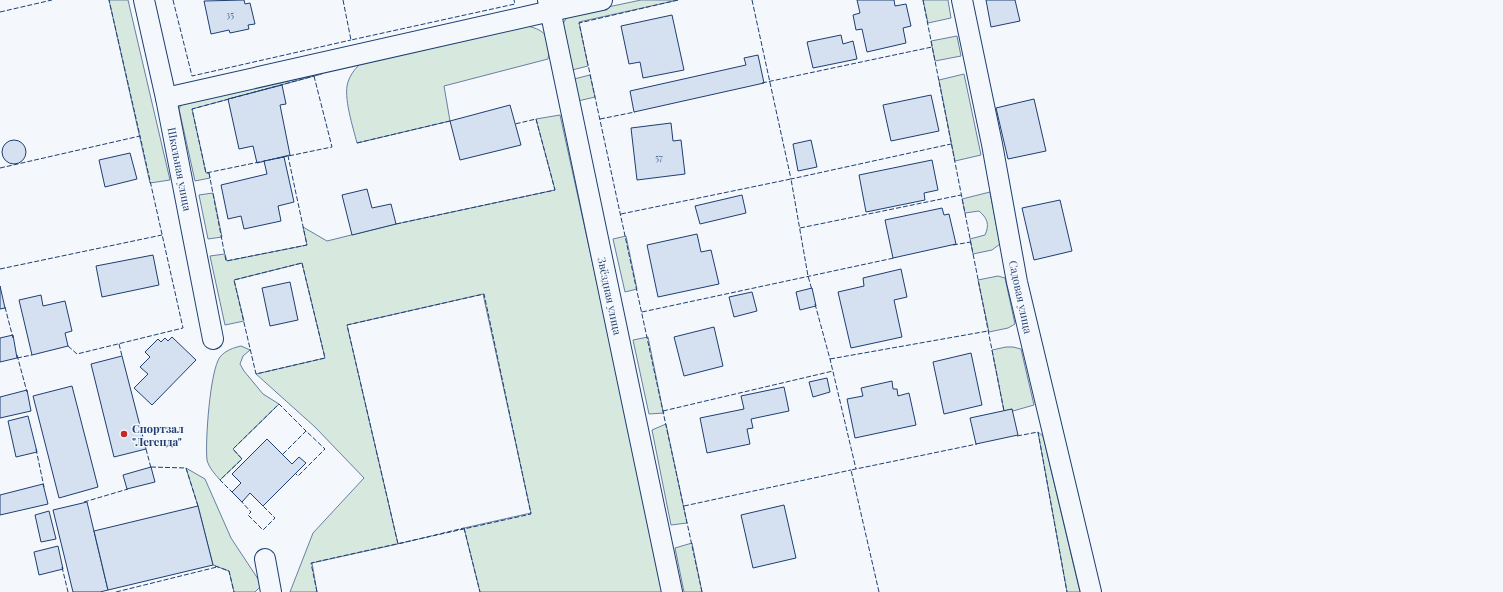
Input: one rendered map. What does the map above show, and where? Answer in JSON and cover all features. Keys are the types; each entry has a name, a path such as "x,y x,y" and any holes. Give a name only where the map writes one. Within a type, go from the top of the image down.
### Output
{"street":[{"name":"Школьная улица","path":"144,0 166,98 213,339"},
{"path":"166,98 549,5 602,0"},
{"name":"Садовая улица","path":"962,0 992,144 1016,282 1091,592"},
{"name":"Звёздная улица","path":"549,5 672,592"},
{"path":"265,559 271,592"}],"shaded area":[{"path":"109,0 128,0 170,180 150,183"},
{"path":"641,0 678,0 579,22 588,66 572,70 562,26 565,20 570,15"},
{"path":"923,0 948,0 951,18 928,23"},
{"path":"527,26 539,30 546,36 549,46 548,59 444,86 450,121 357,143 349,112 347,88 351,76 362,62"},
{"path":"957,36 961,56 935,61 931,41"},
{"path":"321,71 322,74 192,109 206,173 209,173 210,178 195,181 179,109 182,103"},
{"path":"964,74 981,155 955,161 939,80"},
{"path":"590,75 595,97 578,101 574,79"},
{"path":"560,115 665,592 480,592 464,528 531,513 483,294 347,325 398,544 312,563 317,592 290,592 313,533 364,478 315,427 256,374 325,358 302,263 234,280 244,321 225,325 210,256 225,254 227,261 307,245 303,227 327,241 396,224 555,190 536,119"},
{"path":"990,192 1000,244 992,250 973,254 970,239 985,235 987,222 979,211 965,213 962,199"},
{"path":"213,193 222,237 208,239 199,195"},
{"path":"626,236 637,289 625,292 613,239"},
{"path":"998,276 1005,278 1015,324 1008,328 989,332 978,280"},
{"path":"648,337 664,413 649,414 633,340"},
{"path":"241,346 250,350 243,356 240,364 244,371 263,394 279,404 233,449 242,459 220,480 207,460 208,423 213,376 216,364 220,357 227,351"},
{"path":"1006,347 1021,349 1034,405 1013,411 1012,409 1004,411 992,350"},
{"path":"666,424 687,523 671,525 652,430"},
{"path":"1038,432 1043,436 1080,592 1067,592"},
{"path":"186,468 205,479 231,538 262,585 255,592 234,592 229,571 213,565 198,506"},
{"path":"692,543 702,592 684,592 675,548"}],"building":[{"path":"244,0 245,4 250,3 255,24 248,25 249,29 230,33 229,30 211,34 204,1"},
{"path":"857,0 894,0 895,6 906,4 911,26 903,28 906,43 867,52 862,29 856,30 853,15 860,13"},
{"path":"986,0 1015,0 1020,21 991,27"},
{"path":"672,15 684,70 643,78 640,62 629,64 621,26"},
{"path":"841,35 843,44 853,41 857,59 813,68 807,42"},
{"path":"758,55 764,83 634,112 630,91 746,65 744,58"},
{"path":"282,85 286,104 280,105 290,155 257,163 253,146 239,149 228,99"},
{"path":"931,95 939,131 891,141 883,105"},
{"path":"1034,99 1046,151 1008,159 996,108"},
{"path":"510,105 521,145 460,160 450,121"},
{"path":"671,123 673,141 681,140 685,174 637,180 631,128"},
{"path":"9,140 19,140 26,147 26,157 19,164 9,164 2,157 2,147"},
{"path":"811,140 817,167 798,171 793,144"},
{"path":"130,153 137,179 105,187 99,160"},
{"path":"284,157 294,202 278,206 281,221 244,229 241,216 228,219 221,185 267,174 264,161"},
{"path":"932,160 938,190 924,193 925,200 866,212 859,175"},
{"path":"367,189 372,208 391,204 396,224 352,235 342,195"},
{"path":"742,195 746,213 700,224 695,206"},
{"path":"1060,200 1072,251 1034,260 1022,208"},
{"path":"942,208 944,215 949,214 956,244 893,258 885,220"},
{"path":"697,234 701,252 711,250 719,284 658,297 647,245"},
{"path":"153,255 159,285 102,297 96,266"},
{"path":"901,269 907,297 894,300 902,337 851,348 838,292 864,286 863,278"},
{"path":"290,282 298,320 270,326 262,288"},
{"path":"0,286 5,308 0,309"},
{"path":"812,288 816,306 800,310 796,292"},
{"path":"752,292 757,311 734,317 729,297"},
{"path":"41,295 43,306 65,301 72,331 65,333 68,346 32,355 19,300"},
{"path":"714,327 723,366 684,376 674,337"},
{"path":"13,335 17,358 0,362 0,338"},
{"path":"172,337 196,360 152,405 134,388 148,374 140,367 150,357 145,352 158,339 161,342 165,338 168,341"},
{"path":"971,353 982,405 944,414 933,362"},
{"path":"122,356 146,449 114,457 91,364"},
{"path":"827,378 830,392 813,397 809,382"},
{"path":"892,381 893,389 897,389 898,396 909,393 916,425 855,438 847,399 863,396 861,388"},
{"path":"72,386 98,487 59,498 33,396"},
{"path":"784,387 789,411 751,419 753,428 747,429 750,444 707,453 700,418 744,409 741,396"},
{"path":"27,390 31,411 0,418 0,397"},
{"path":"1012,409 1018,435 976,444 970,418"},
{"path":"28,416 37,452 16,457 8,421"},
{"path":"267,439 292,464 299,457 306,463 263,506 250,493 242,502 232,492 241,483 232,474"},
{"path":"151,467 155,482 127,489 123,475"},
{"path":"43,484 48,504 0,515 0,495"},
{"path":"87,502 108,590 100,592 73,592 53,510"},
{"path":"784,505 796,558 753,568 741,515"},
{"path":"198,506 213,565 108,590 94,531"},
{"path":"49,511 56,539 41,542 35,515"},
{"path":"58,546 63,569 39,575 34,552"}],"fence":[{"path":"0,12 52,0"},
{"path":"0,168 140,136 109,0"},
{"path":"173,0 192,76 351,40"},
{"path":"343,0 351,40 515,4 514,0"},
{"path":"678,0 579,23 702,592"},
{"path":"752,0 791,179 951,144"},
{"path":"923,0 1004,411"},
{"path":"762,83 932,47"},
{"path":"314,76 332,147 206,173 192,109 314,76"},
{"path":"600,119 635,112"},
{"path":"396,224 555,190 536,119 515,124"},
{"path":"357,143 450,121"},
{"path":"68,346 77,354 183,328 140,136"},
{"path":"209,173 226,261 307,245 288,156"},
{"path":"621,214 791,179 808,276 812,290"},
{"path":"800,228 961,195"},
{"path":"0,269 162,235"},
{"path":"953,245 971,242"},
{"path":"642,312 894,258"},
{"path":"302,263 325,358 256,374 234,280 302,263"},
{"path":"317,592 311,563 531,514 484,294 347,325 398,544 464,528"},
{"path":"815,304 830,359 856,469"},
{"path":"5,307 13,338"},
{"path":"830,359 988,331"},
{"path":"119,344 122,356"},
{"path":"17,355 27,392"},
{"path":"17,358 32,355"},
{"path":"663,411 833,371"},
{"path":"233,493 220,480 242,459 233,449 279,404 306,431"},
{"path":"283,454 306,431 325,449 298,476 296,474"},
{"path":"1017,436 1038,432 1067,592"},
{"path":"879,592 851,470 977,444"},
{"path":"36,449 44,487"},
{"path":"146,449 151,468"},
{"path":"151,467 186,468 198,506"},
{"path":"684,506 851,470"},
{"path":"84,502 128,489"},
{"path":"240,500 251,512 248,515 263,530 275,518 263,506"},
{"path":"464,528 480,592"},
{"path":"215,566 229,571 234,592"},
{"path":"62,567 68,592"},
{"path":"116,592 217,567"}],"place":[{"name":"Спортзал \"Легенда\"","path":"124,434"}]}
